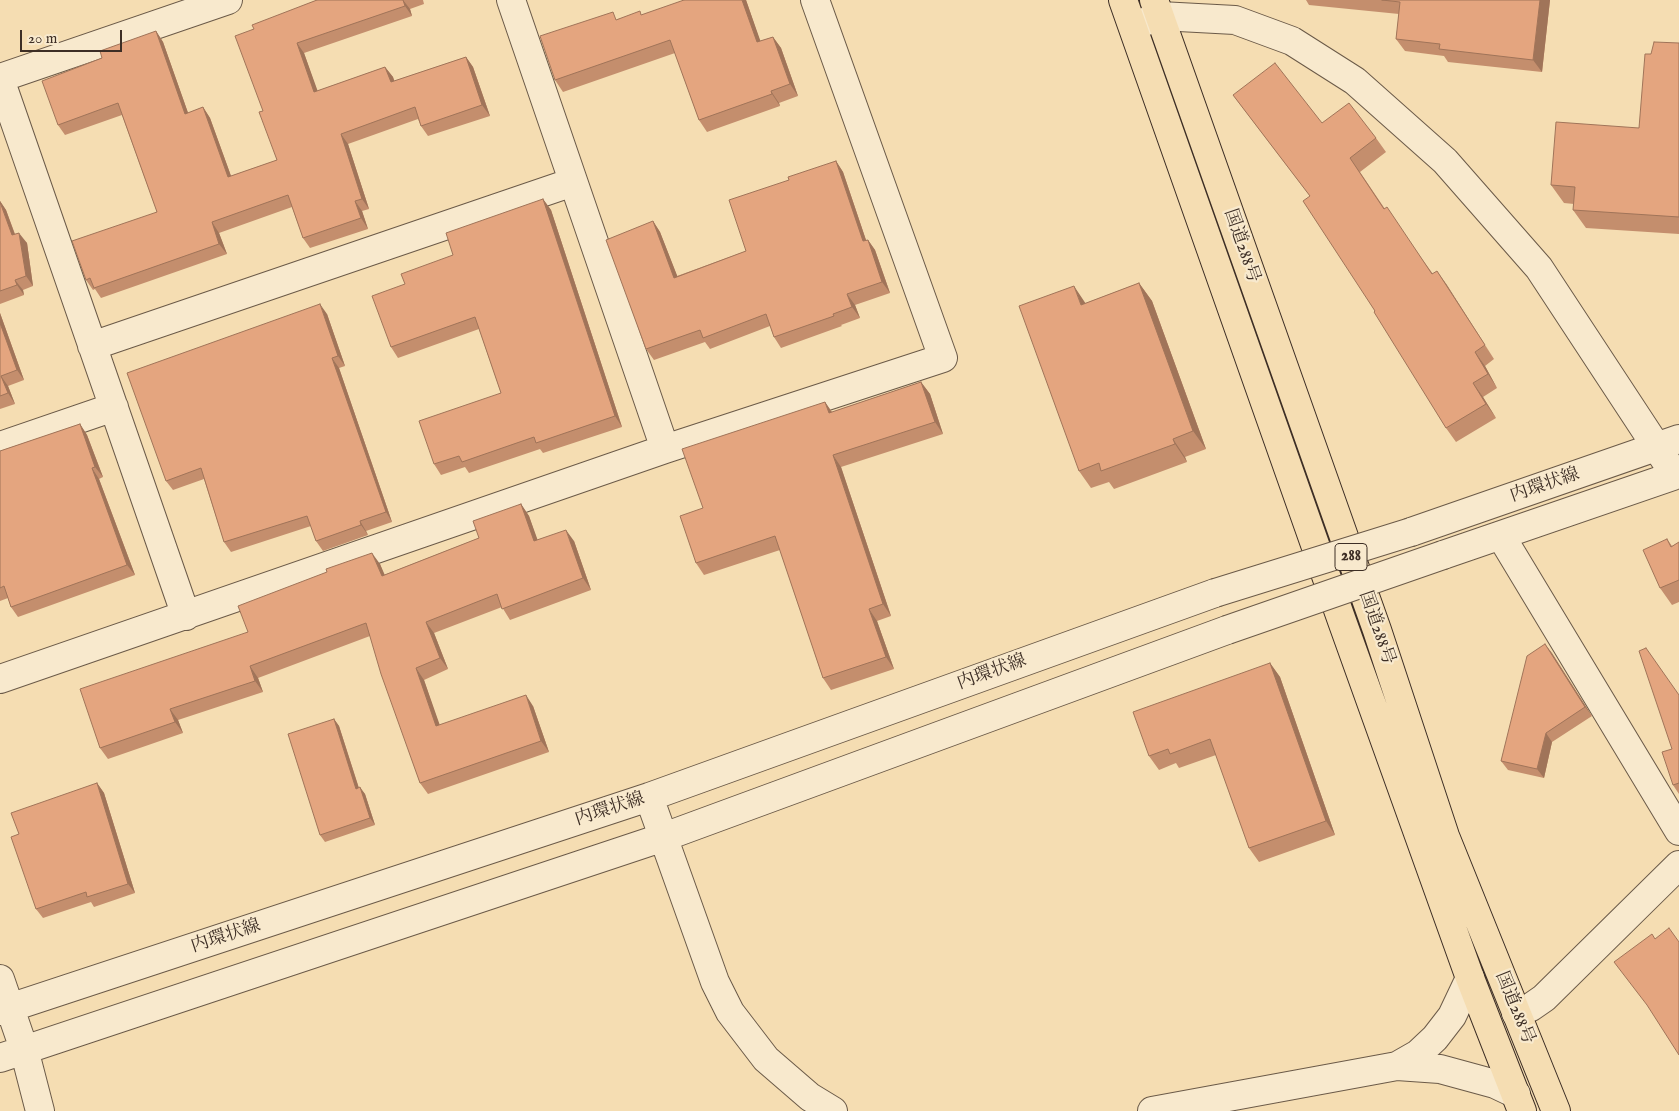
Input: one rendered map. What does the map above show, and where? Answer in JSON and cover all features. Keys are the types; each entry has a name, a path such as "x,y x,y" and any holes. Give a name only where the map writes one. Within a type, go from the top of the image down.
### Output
{"highway":[{"name":"国道288号","path":"1123,0 1470,978 1519,1102"},
{"name":"国道288号","path":"1157,8 1377,630 1444,836 1556,1111"}],"street":[{"path":"186,616 0,79 228,0"},
{"path":"510,0 665,449"},
{"path":"0,679 665,449 943,358 814,0"},
{"path":"1132,27 1157,8 1235,20 1292,41 1355,81 1444,161 1539,268 1668,443 1677,474"},
{"path":"92,346 573,182"},
{"path":"0,446 114,407"},
{"name":"内環状線","path":"5,1010 649,797 1215,593 1411,532 1668,443"},
{"name":"内環状線","path":"12,1054 664,837 1227,630 1677,474"},
{"path":"1501,536 1679,831"},
{"path":"649,797 715,982 730,1012 766,1060 803,1092 833,1111"},
{"path":"1516,1013 1531,1007 1544,998 1679,865"},
{"path":"1397,1066 1418,1054 1434,1038 1452,1016 1470,978"},
{"path":"0,979 12,1054 40,1111"},
{"path":"1152,1111 1397,1066 1440,1069 1496,1084 1519,1102"}],"building":[{"path":"317,0 403,0 405,6 297,43 314,92 385,67 391,82 466,57 482,105 421,126 415,107 341,134 362,199 355,201 361,218 303,238 288,195 212,222 219,244 94,288 90,278 86,280 72,241 157,212 118,103 58,125 42,81 102,58 100,51 156,31 185,114 203,107 228,177 277,160 259,112 263,111 235,36 254,29 252,25"},
{"path":"684,0 742,0 757,42 773,37 790,84 771,91 772,94 699,120 670,40 555,80 540,36 613,12 616,20 640,11 641,15"},
{"path":"1382,0 1540,0 1533,60 1439,49 1440,44 1396,39 1400,2"},
{"path":"1654,42 1679,43 1679,217 1573,210 1575,187 1551,185 1556,122 1639,128 1645,54 1651,54"},
{"path":"1275,63 1322,123 1349,103 1376,138 1350,158 1384,209 1387,207 1432,274 1437,271 1485,345 1475,352 1488,374 1473,383 1486,404 1446,428 1375,311 1303,201 1310,196 1233,95"},
{"path":"836,161 863,241 868,240 882,282 847,294 852,307 833,314 834,316 774,337 766,314 703,338 700,330 646,349 606,240 653,221 674,278 746,251 729,200 789,180 788,177"},
{"path":"543,199 615,416 536,443 534,437 462,462 459,456 434,464 419,421 501,393 475,317 391,347 372,296 405,284 401,274 453,255 446,233"},
{"path":"0,202 12,235 19,233 26,276 15,280 17,285 0,291"},
{"path":"1139,283 1193,431 1173,439 1175,444 1101,471 1099,463 1079,471 1019,306 1074,286 1081,305"},
{"path":"320,304 338,356 332,358 386,512 360,521 361,525 316,541 307,516 224,542 201,468 166,481 127,373"},
{"path":"0,323 17,370 1,376 8,393 0,396"},
{"path":"921,382 935,422 833,455 883,604 869,609 886,657 823,678 775,536 696,563 680,516 703,508 682,449 825,402 829,413"},
{"path":"80,424 95,467 92,468 127,565 11,607 4,586 0,588 0,451"},
{"path":"521,504 534,541 566,530 583,578 502,609 497,594 426,622 440,658 416,668 436,726 526,695 541,741 420,783 381,674 366,623 250,666 255,681 170,709 175,722 100,748 80,689 248,632 238,606 327,572 326,569 372,553 382,576 479,538 473,521"},
{"path":"1667,539 1671,547 1679,542 1679,580 1660,588 1643,550"},
{"path":"1545,644 1585,707 1546,733 1537,769 1501,761 1527,656"},
{"path":"1646,648 1679,695 1679,783 1673,785 1662,752 1672,749 1639,651"},
{"path":"1270,663 1326,821 1249,848 1210,739 1170,754 1168,749 1149,756 1133,712"},
{"path":"334,719 356,789 360,787 370,818 320,835 288,734"},
{"path":"97,783 128,884 87,897 86,892 36,909 11,837 19,834 11,813"},
{"path":"1669,928 1679,942 1679,1055 1647,1005 1614,962 1652,934 1655,939"}]}
